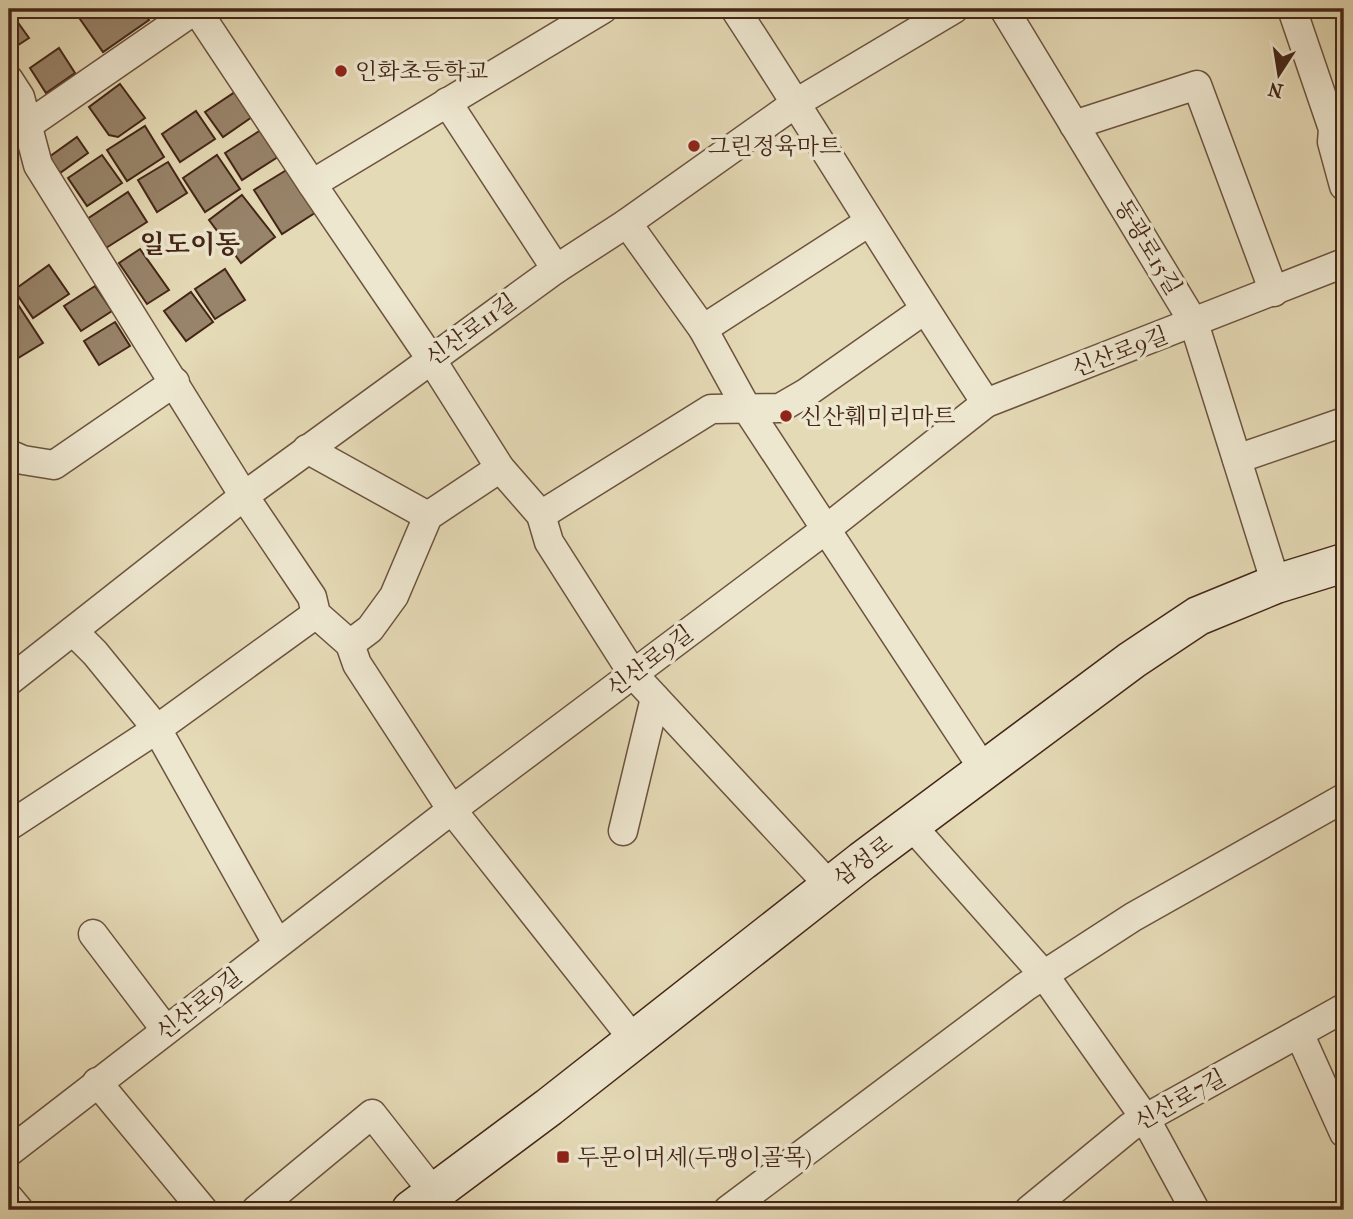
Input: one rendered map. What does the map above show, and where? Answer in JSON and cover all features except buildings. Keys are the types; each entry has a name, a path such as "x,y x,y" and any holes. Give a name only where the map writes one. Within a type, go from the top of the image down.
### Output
{"street":[{"path":"18,132 196,9 431,359 500,468 541,515 549,542 633,674 830,886"},
{"path":"312,184 603,9"},
{"path":"735,9 986,403"},
{"name":"신산로11길","path":"9,681 244,496 556,269 796,103 954,9"},
{"name":"동광로15길","path":"1004,9 1194,323 1276,584"},
{"path":"1292,9 1339,127 1332,142 1344,186"},
{"path":"9,79 20,97 18,132 244,496 312,597 316,614 350,644 357,664 452,810 634,1041"},
{"path":"1074,125 1197,85 1273,292"},
{"path":"447,103 556,269"},
{"path":"703,329 869,222"},
{"path":"626,223 703,329 747,409 984,770"},
{"name":"신산로9길","path":"9,1152 277,943 825,530 986,403 1344,263"},
{"path":"541,515 711,409 779,408 806,393 925,310"},
{"path":"9,454 23,460 54,465 175,382"},
{"path":"1237,459 1344,422"},
{"path":"307,449 428,516"},
{"path":"350,644 370,629 394,596 428,516 500,468"},
{"name":"삼성로","path":"422,1202 549,1107 830,886 1132,660 1198,617 1276,584 1344,563"},
{"path":"9,826 157,729 316,614"},
{"path":"73,631 95,653 157,729 277,943"},
{"path":"623,831 655,698"},
{"path":"728,1210 1044,975 1133,917 1344,799"},
{"path":"911,825 1044,975 1146,1118 1195,1210"},
{"path":"93,934 165,1030"},
{"name":"신산로7길","path":"1029,1210 1130,1127 1344,1009"},
{"path":"1299,1033 1344,1133"},
{"path":"97,1082 203,1210"},
{"path":"256,1210 373,1114 422,1202"},
{"path":"9,1198 19,1210"}],"place":[{"name":"인화초등학교","path":"341,71"},
{"name":"그린정육마트","path":"694,146"},
{"name":"신산훼미리마트","path":"786,416"},
{"name":"두문이머세(두맹이골목)","path":"563,1157"}],"district":[{"name":"일도이동","path":"190,244"}]}
